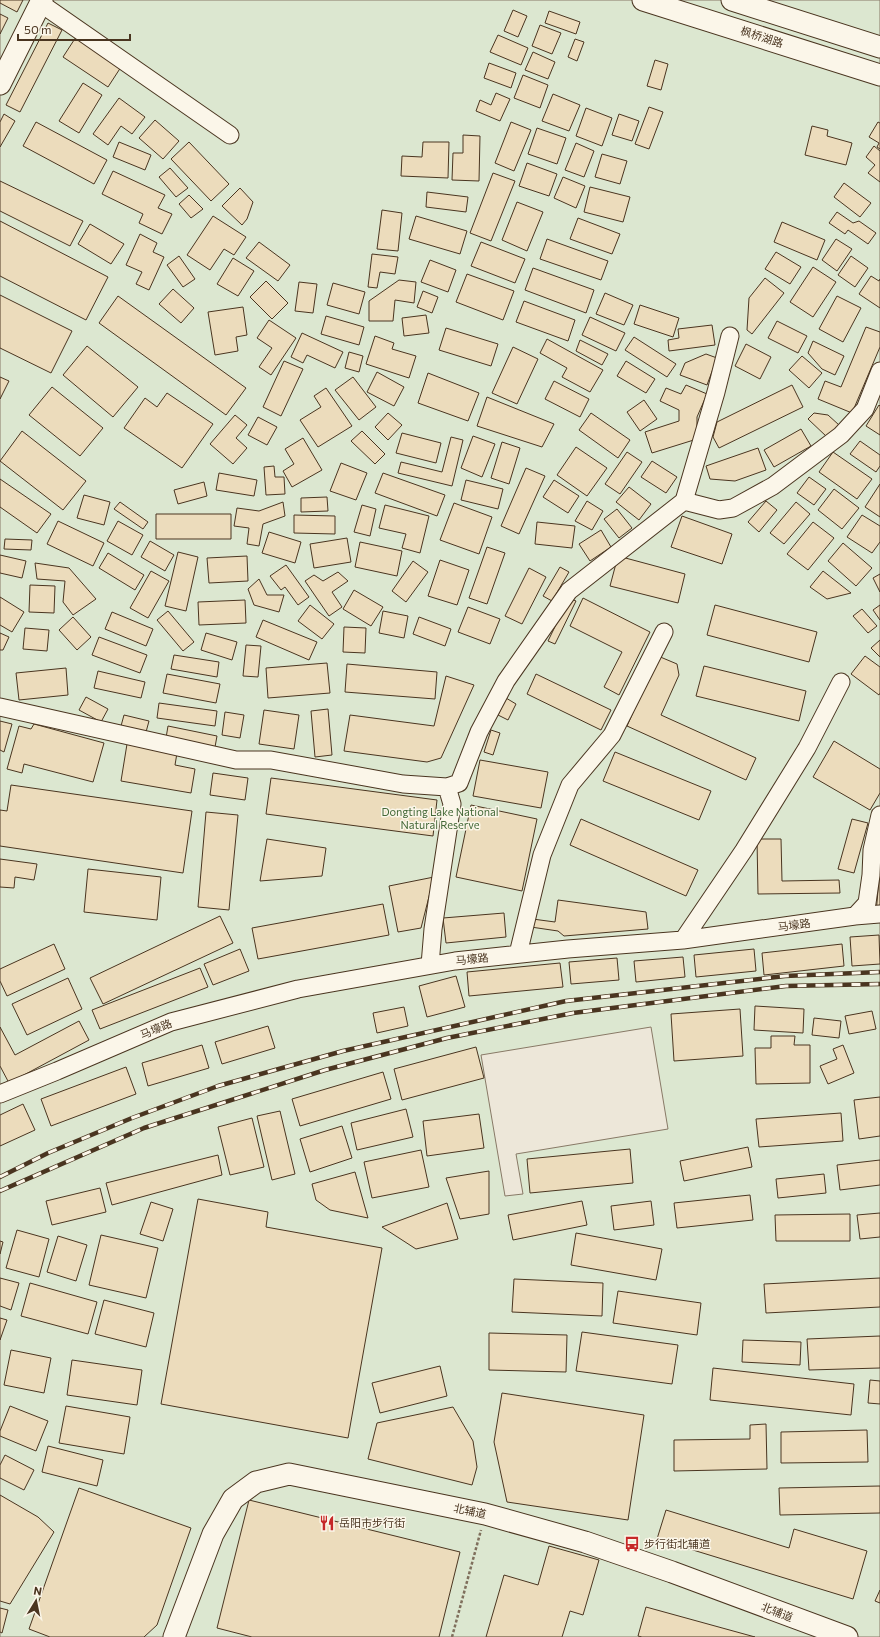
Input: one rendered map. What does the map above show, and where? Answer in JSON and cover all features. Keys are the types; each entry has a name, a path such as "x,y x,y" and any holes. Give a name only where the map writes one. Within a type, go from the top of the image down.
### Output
{"main road":[{"name":"枫桥湖路","path":"643,0 880,75"},
{"path":"732,0 880,47"},
{"path":"0,84 41,1"},
{"name":"北辅道","path":"174,1637 213,1534 233,1499 256,1482 290,1474 485,1514 585,1542 672,1572 847,1637"}],"street":[{"path":"41,1 230,135"},
{"path":"0,707 236,760 271,760 403,784 447,787 459,783 479,732 506,681 569,591 684,501 716,392 730,336"},
{"path":"684,501 719,510 733,508 773,486 846,430 865,409 880,371"},
{"path":"518,954 542,855 570,785 612,735 664,632"},
{"path":"683,940 744,850 802,755 841,682"},
{"path":"430,965 433,929 452,804 447,787"},
{"path":"855,916 867,903 871,875 872,850 880,815"},
{"name":"马壕路","path":"0,1094 58,1071 171,1022 298,989 455,961 683,940 855,916 880,914"}],"path":[{"path":"452,1637 485,1514"}],"green space":[{"name":"Dongting Lake National Natural Reserve","path":"0,0 880,0 880,1637 0,1637"}],"shaded area":[{"path":"651,1027 668,1129 516,1154 523,1194 505,1196 481,1055"}],"building":[{"path":"0,0 23,0 17,12 0,3"},
{"path":"513,10 527,16 518,37 504,31"},
{"path":"549,11 580,22 576,34 545,23"},
{"path":"0,14 8,18 0,34"},
{"path":"48,23 62,30 20,112 6,105"},
{"path":"540,25 561,33 552,54 532,46"},
{"path":"498,35 528,48 521,65 490,52"},
{"path":"76,37 121,67 108,87 63,57"},
{"path":"575,39 584,42 577,61 568,57"},
{"path":"533,52 555,62 548,79 525,70"},
{"path":"655,60 668,64 661,90 647,86"},
{"path":"489,63 516,73 511,88 484,78"},
{"path":"523,75 548,85 540,108 514,98"},
{"path":"83,83 102,95 79,133 59,121"},
{"path":"496,93 510,99 500,121 476,111 480,100 491,105"},
{"path":"553,94 580,105 569,131 542,121"},
{"path":"119,98 145,117 132,134 121,126 108,145 93,134"},
{"path":"649,107 663,112 649,149 635,144"},
{"path":"586,108 612,118 602,146 576,136"},
{"path":"4,114 15,121 0,147 0,122"},
{"path":"619,114 639,121 632,141 612,135"},
{"path":"155,120 179,141 163,159 139,138"},
{"path":"36,122 107,160 94,184 23,146"},
{"path":"511,122 531,130 514,171 495,163"},
{"path":"878,122 880,123 880,149 877,147 879,143 869,137"},
{"path":"812,126 828,130 827,136 852,143 846,165 805,155"},
{"path":"537,128 566,138 557,164 528,154"},
{"path":"463,135 480,136 479,181 452,180 453,153 463,153"},
{"path":"119,142 151,155 145,170 113,157"},
{"path":"189,142 229,184 211,201 171,159"},
{"path":"423,142 449,142 448,178 401,176 402,156 422,157"},
{"path":"576,143 594,151 584,177 565,170"},
{"path":"874,146 880,151 880,182 868,173 875,165 866,157"},
{"path":"602,154 627,161 620,184 595,177"},
{"path":"527,163 557,174 549,196 519,186"},
{"path":"170,168 188,188 176,197 159,177"},
{"path":"113,171 165,195 158,208 172,214 162,234 139,223 143,214 102,194"},
{"path":"493,173 515,181 491,241 470,233"},
{"path":"563,177 585,186 576,208 554,198"},
{"path":"0,181 83,221 70,246 0,211"},
{"path":"844,183 871,203 860,217 834,197"},
{"path":"590,187 630,197 623,222 584,212"},
{"path":"240,188 253,202 247,219 242,225 222,206"},
{"path":"427,192 468,197 466,212 426,207"},
{"path":"189,195 203,209 191,218 179,204"},
{"path":"517,202 543,212 527,251 502,240"},
{"path":"382,210 402,213 398,251 377,249"},
{"path":"837,212 853,223 859,221 876,233 868,244 848,230 845,234 829,223"},
{"path":"213,216 246,237 234,255 224,249 210,270 187,255"},
{"path":"416,216 467,231 460,254 409,239"},
{"path":"578,218 620,234 612,254 570,239"},
{"path":"0,221 108,277 86,320 0,276"},
{"path":"782,222 825,240 817,260 774,242"},
{"path":"90,224 124,244 111,264 78,244"},
{"path":"140,234 157,243 153,252 164,257 149,290 136,284 142,272 126,265"},
{"path":"547,239 608,261 601,280 540,259"},
{"path":"836,239 852,249 837,271 822,260"},
{"path":"259,242 290,265 278,281 246,258"},
{"path":"481,242 525,259 515,283 471,266"},
{"path":"776,252 801,267 790,284 765,269"},
{"path":"372,254 398,257 395,274 380,272 377,288 368,287"},
{"path":"179,256 195,279 183,287 167,265"},
{"path":"851,256 868,268 855,287 838,275"},
{"path":"233,258 254,271 238,296 217,284"},
{"path":"430,260 456,270 448,292 421,282"},
{"path":"813,267 836,282 813,317 790,302"},
{"path":"533,268 594,290 586,313 525,290"},
{"path":"467,274 514,291 503,320 456,302"},
{"path":"871,276 879,281 880,279 880,308 859,294"},
{"path":"765,278 784,293 752,334 747,330 749,298"},
{"path":"399,280 416,282 414,303 395,300 393,321 369,321 369,301"},
{"path":"266,281 288,303 272,319 250,297"},
{"path":"299,282 317,284 313,313 295,311"},
{"path":"333,283 365,292 359,314 327,305"},
{"path":"173,289 194,308 181,323 159,304"},
{"path":"423,291 438,297 432,313 417,307"},
{"path":"605,293 633,305 624,325 596,314"},
{"path":"0,295 72,331 51,373 0,348"},
{"path":"118,296 246,388 226,415 99,323"},
{"path":"837,296 861,308 843,342 819,329"},
{"path":"524,301 575,320 568,341 516,322"},
{"path":"640,305 679,318 673,337 634,324"},
{"path":"243,307 247,335 236,337 238,351 215,355 208,312"},
{"path":"426,315 429,333 404,336 402,318"},
{"path":"326,316 364,327 359,345 321,334"},
{"path":"590,317 625,333 616,351 582,335"},
{"path":"269,320 296,338 271,375 259,367 272,348 257,338"},
{"path":"777,321 807,336 798,353 768,338"},
{"path":"712,325 715,345 669,351 668,340 679,338 678,329"},
{"path":"866,327 880,332 880,347 852,413 818,399 825,381 841,387"},
{"path":"446,328 498,344 491,366 439,350"},
{"path":"302,333 343,352 335,368 307,355 303,363 291,357"},
{"path":"375,336 394,343 392,349 416,356 409,378 366,364"},
{"path":"634,337 676,364 667,377 625,350"},
{"path":"547,339 603,370 590,392 562,377 567,368 540,353"},
{"path":"580,340 608,354 602,365 576,351"},
{"path":"813,341 844,356 835,375 822,369 808,353"},
{"path":"746,344 771,357 760,379 735,366"},
{"path":"87,346 138,387 113,417 63,375"},
{"path":"513,347 538,359 517,404 492,393"},
{"path":"349,352 363,356 359,372 345,368"},
{"path":"706,354 717,358 707,385 680,375 685,363"},
{"path":"802,356 822,373 809,388 789,370"},
{"path":"284,361 303,369 281,416 263,407"},
{"path":"626,361 655,379 646,393 617,376"},
{"path":"377,372 404,387 394,406 367,392"},
{"path":"428,373 479,393 468,421 418,403"},
{"path":"0,377 9,381 0,399"},
{"path":"353,377 376,407 359,420 335,390"},
{"path":"554,381 589,399 580,417 545,399"},
{"path":"686,385 707,394 697,417 697,439 652,453 645,432 679,421 679,410 660,401 666,388 681,394"},
{"path":"792,385 803,407 719,448 713,437 717,422"},
{"path":"52,387 103,428 80,456 29,415"},
{"path":"326,388 352,426 318,447 300,420 321,407 314,396"},
{"path":"167,393 213,424 182,468 124,428 145,398 157,407"},
{"path":"487,397 554,424 542,447 477,426"},
{"path":"644,400 657,419 640,431 627,412"},
{"path":"879,405 880,406 880,435 866,426"},
{"path":"388,413 402,425 388,440 375,427"},
{"path":"591,413 630,440 618,458 579,430"},
{"path":"814,413 828,415 839,425 827,437 808,419"},
{"path":"235,415 247,425 236,438 247,448 233,464 210,444"},
{"path":"258,417 277,427 267,445 248,435"},
{"path":"801,429 811,446 774,467 764,450"},
{"path":"22,431 86,481 63,510 0,461"},
{"path":"362,431 385,454 375,464 351,441"},
{"path":"402,433 441,443 436,463 396,453"},
{"path":"473,436 495,444 482,477 461,468"},
{"path":"451,437 463,440 452,486 398,473 401,462 442,472"},
{"path":"303,438 322,470 292,487 283,471 294,464 285,449"},
{"path":"860,441 880,455 880,466 876,472 850,454"},
{"path":"502,442 520,448 509,484 491,478"},
{"path":"576,447 607,468 587,496 557,475"},
{"path":"758,448 766,470 735,481 710,479 706,466"},
{"path":"627,452 642,462 620,494 605,484"},
{"path":"833,452 872,479 857,499 819,472"},
{"path":"652,461 677,477 666,493 641,477"},
{"path":"341,463 367,473 356,500 330,491"},
{"path":"274,466 275,477 284,477 285,494 266,495 264,467"},
{"path":"526,468 545,476 519,534 501,526"},
{"path":"219,473 257,480 254,496 216,490"},
{"path":"383,473 445,495 437,516 375,493"},
{"path":"809,477 826,489 814,505 797,493"},
{"path":"0,479 51,514 37,533 0,507"},
{"path":"466,480 503,489 498,509 461,500"},
{"path":"554,480 579,496 568,513 543,497"},
{"path":"204,482 207,496 178,504 174,490"},
{"path":"880,484 880,517 865,507"},
{"path":"629,487 651,504 639,520 616,502"},
{"path":"834,489 859,508 842,529 818,510"},
{"path":"84,495 110,502 104,525 77,518"},
{"path":"327,497 328,511 301,512 301,498"},
{"path":"587,501 603,511 592,530 575,521"},
{"path":"766,501 777,510 759,532 748,522"},
{"path":"120,502 148,522 143,529 114,509"},
{"path":"283,502 285,516 263,524 259,546 247,544 249,528 234,526 237,508 259,511"},
{"path":"796,502 810,514 784,544 770,533"},
{"path":"454,503 492,517 479,554 440,540"},
{"path":"362,505 376,509 370,536 354,532"},
{"path":"385,505 429,516 420,553 402,548 406,534 379,528"},
{"path":"617,509 632,528 619,538 604,519"},
{"path":"156,514 231,514 231,539 156,539"},
{"path":"294,515 335,516 335,534 294,533"},
{"path":"862,515 880,526 880,542 872,553 847,537"},
{"path":"682,516 732,534 722,564 671,547"},
{"path":"58,521 104,543 93,566 47,544"},
{"path":"118,521 143,535 132,555 107,541"},
{"path":"537,522 575,526 572,548 535,544"},
{"path":"813,522 834,538 808,570 787,554"},
{"path":"601,530 611,547 590,561 579,544"},
{"path":"269,532 301,542 295,563 262,553"},
{"path":"347,538 351,562 314,568 310,544"},
{"path":"5,539 32,540 31,550 4,549"},
{"path":"150,541 174,555 165,571 141,557"},
{"path":"360,542 402,551 397,576 355,567"},
{"path":"843,543 872,568 856,586 828,561"},
{"path":"487,547 505,553 487,604 469,598"},
{"path":"178,552 198,557 186,611 165,606"},
{"path":"108,553 144,575 135,590 99,568"},
{"path":"0,555 26,561 22,578 0,573"},
{"path":"247,556 248,581 209,583 207,558"},
{"path":"618,556 685,574 678,603 610,586"},
{"path":"440,560 469,570 457,605 428,596"},
{"path":"413,561 428,572 406,602 392,591"},
{"path":"35,563 69,568 96,599 73,615 63,602 65,581 37,579"},
{"path":"286,565 309,597 298,605 285,587 281,590 270,576"},
{"path":"560,567 569,572 552,601 543,596"},
{"path":"529,568 546,577 522,624 505,616"},
{"path":"151,571 169,581 148,618 130,608"},
{"path":"823,571 851,593 827,599 810,587"},
{"path":"338,572 348,581 332,592 342,607 329,616 305,581 314,575 323,581"},
{"path":"880,574 880,592 873,578"},
{"path":"259,579 267,595 284,595 279,612 254,605 248,589"},
{"path":"30,585 55,586 54,613 29,612"},
{"path":"354,590 383,607 371,626 343,609"},
{"path":"0,597 24,612 12,632 0,625"},
{"path":"569,598 576,601 555,644 548,641"},
{"path":"583,598 650,632 619,695 604,687 622,652 570,626"},
{"path":"245,600 246,623 199,625 198,602"},
{"path":"310,605 334,624 322,639 298,621"},
{"path":"715,605 817,632 809,662 707,635"},
{"path":"880,605 880,620 873,610"},
{"path":"468,607 500,619 490,644 458,632"},
{"path":"862,609 877,626 868,633 853,616"},
{"path":"168,611 194,642 183,651 157,620"},
{"path":"383,611 408,616 404,638 379,633"},
{"path":"112,612 153,629 146,646 105,629"},
{"path":"73,617 91,637 77,650 59,630"},
{"path":"419,617 451,629 445,646 413,634"},
{"path":"263,620 317,642 309,660 256,637"},
{"path":"344,627 366,628 365,653 343,652"},
{"path":"25,628 49,630 47,651 23,649"},
{"path":"0,633 9,637 3,650 0,650"},
{"path":"206,633 237,642 232,660 201,650"},
{"path":"99,637 147,655 140,673 92,655"},
{"path":"880,640 880,657 871,648"},
{"path":"246,645 261,646 258,677 243,676"},
{"path":"174,655 219,662 217,677 171,669"},
{"path":"658,656 677,664 679,675 661,715 756,758 746,780 627,726"},
{"path":"865,656 880,667 879,695 851,674"},
{"path":"327,663 330,693 268,698 266,668"},
{"path":"347,664 437,672 435,699 345,692"},
{"path":"704,666 806,691 799,721 696,696"},
{"path":"66,668 68,695 19,700 16,673"},
{"path":"98,671 145,682 141,698 94,688"},
{"path":"167,674 220,684 216,703 163,693"},
{"path":"536,674 611,710 601,730 527,694"},
{"path":"446,676 474,685 441,758 427,762 344,751 350,715 434,726"},
{"path":"86,697 108,709 101,722 79,710"},
{"path":"506,698 516,704 508,720 498,715"},
{"path":"159,703 217,711 215,726 157,718"},
{"path":"328,709 332,755 315,757 311,711"},
{"path":"264,710 299,715 294,749 259,744"},
{"path":"225,712 244,715 240,738 222,735"},
{"path":"124,715 149,721 146,732 121,726"},
{"path":"0,721 12,724 4,752 0,750"},
{"path":"34,724 104,743 93,782 24,764 22,773 7,769 19,726 31,729"},
{"path":"168,726 217,736 215,747 166,738"},
{"path":"491,730 500,733 493,755 484,752"},
{"path":"834,741 880,769 880,793 870,810 813,777"},
{"path":"127,744 177,753 175,765 195,769 191,793 121,781"},
{"path":"615,752 711,791 699,820 603,781"},
{"path":"480,760 548,772 541,808 473,796"},
{"path":"213,773 248,778 245,800 210,795"},
{"path":"271,778 437,800 433,836 266,814"},
{"path":"11,785 192,811 183,873 0,846 0,810 7,811"},
{"path":"471,805 537,819 522,891 456,877"},
{"path":"206,812 238,815 229,910 198,907"},
{"path":"581,819 698,870 686,896 570,845"},
{"path":"852,819 868,823 854,873 838,869"},
{"path":"267,839 326,848 322,876 260,881"},
{"path":"757,839 781,839 782,881 839,880 840,893 758,894"},
{"path":"0,859 37,864 34,880 15,877 14,888 0,887"},
{"path":"880,867 880,915 876,914"},
{"path":"88,869 161,877 157,920 84,912"},
{"path":"434,877 421,928 398,932 389,886"},
{"path":"558,900 646,912 648,929 564,936 558,931 524,926 525,918 555,922"},
{"path":"383,904 389,935 258,959 252,928"},
{"path":"504,913 506,937 446,943 443,918"},
{"path":"220,916 233,943 103,1004 90,978"},
{"path":"879,935 880,964 852,966 850,937"},
{"path":"54,944 65,969 7,996 0,981 0,969"},
{"path":"842,944 844,966 764,975 762,953"},
{"path":"240,949 249,971 213,985 204,964"},
{"path":"754,949 756,971 696,977 694,955"},
{"path":"683,957 685,977 636,982 634,961"},
{"path":"617,958 619,980 571,984 569,962"},
{"path":"560,963 563,987 469,996 467,972"},
{"path":"200,968 208,987 100,1029 92,1010"},
{"path":"456,976 465,1007 427,1017 419,986"},
{"path":"68,978 82,1009 27,1035 12,1004"},
{"path":"755,1006 804,1009 803,1033 754,1030"},
{"path":"404,1007 408,1026 377,1033 373,1013"},
{"path":"740,1009 743,1056 674,1061 671,1014"},
{"path":"872,1011 876,1029 849,1034 845,1016"},
{"path":"814,1018 841,1021 839,1038 812,1035"},
{"path":"79,1021 89,1040 9,1083 0,1066 0,1027 15,1055"},
{"path":"268,1026 275,1048 222,1064 215,1042"},
{"path":"771,1036 795,1036 794,1045 810,1045 810,1083 756,1084 755,1048 771,1048"},
{"path":"202,1045 209,1068 148,1086 142,1063"},
{"path":"843,1045 854,1073 828,1084 820,1066 837,1059 833,1049"},
{"path":"476,1047 484,1078 402,1100 394,1069"},
{"path":"126,1067 136,1094 51,1126 41,1099"},
{"path":"383,1072 391,1099 300,1126 292,1099"},
{"path":"880,1097 880,1136 859,1139 854,1100"},
{"path":"23,1104 35,1130 0,1146 0,1115"},
{"path":"406,1109 413,1137 357,1150 351,1123"},
{"path":"280,1111 295,1174 272,1180 257,1116"},
{"path":"841,1113 843,1141 759,1147 756,1119"},
{"path":"479,1114 484,1148 427,1156 423,1121"},
{"path":"252,1118 264,1167 230,1175 218,1127"},
{"path":"342,1126 352,1158 310,1172 300,1139"},
{"path":"748,1147 752,1167 684,1181 680,1161"},
{"path":"630,1149 633,1183 530,1193 527,1159"},
{"path":"421,1150 429,1187 372,1198 364,1162"},
{"path":"218,1155 222,1175 112,1205 106,1183"},
{"path":"880,1160 880,1185 840,1190 837,1165"},
{"path":"489,1171 489,1214 460,1219 446,1178"},
{"path":"355,1172 368,1218 330,1210 316,1200 312,1184"},
{"path":"824,1174 826,1193 778,1198 776,1179"},
{"path":"100,1188 106,1212 52,1225 46,1201"},
{"path":"750,1195 753,1220 677,1228 674,1203"},
{"path":"198,1199 268,1212 266,1227 382,1248 348,1438 161,1404"},
{"path":"582,1201 587,1225 513,1240 508,1215"},
{"path":"651,1201 654,1225 614,1230 611,1206"},
{"path":"151,1202 173,1209 163,1241 140,1234"},
{"path":"447,1203 458,1239 416,1249 382,1227"},
{"path":"880,1213 880,1237 860,1239 857,1215"},
{"path":"850,1214 850,1241 776,1241 775,1215"},
{"path":"17,1230 49,1239 39,1277 6,1268"},
{"path":"576,1233 662,1249 656,1280 571,1265"},
{"path":"101,1235 158,1248 146,1298 89,1285"},
{"path":"58,1236 87,1245 76,1281 47,1272"},
{"path":"0,1241 3,1242 0,1254"},
{"path":"0,1278 19,1283 11,1310 0,1306"},
{"path":"880,1278 880,1307 766,1313 764,1284"},
{"path":"514,1279 603,1283 602,1316 512,1312"},
{"path":"30,1283 97,1302 88,1334 21,1316"},
{"path":"618,1291 701,1303 697,1335 613,1323"},
{"path":"104,1300 154,1313 146,1347 95,1334"},
{"path":"0,1318 7,1320 0,1340"},
{"path":"582,1332 678,1345 672,1384 576,1371"},
{"path":"489,1333 567,1335 566,1372 489,1370"},
{"path":"880,1336 880,1368 809,1370 807,1339"},
{"path":"743,1340 801,1342 800,1365 742,1362"},
{"path":"11,1350 51,1358 44,1393 4,1385"},
{"path":"72,1360 142,1370 137,1405 67,1395"},
{"path":"440,1366 447,1396 380,1413 372,1383"},
{"path":"713,1368 854,1384 851,1415 710,1400"},
{"path":"870,1380 880,1381 880,1404 868,1403"},
{"path":"502,1393 644,1415 628,1520 507,1502 494,1442"},
{"path":"10,1406 48,1421 36,1451 0,1436 0,1431"},
{"path":"66,1406 130,1417 124,1454 59,1443"},
{"path":"453,1407 473,1441 477,1467 472,1485 368,1459 377,1423"},
{"path":"766,1424 767,1469 674,1471 674,1440 750,1439 750,1425"},
{"path":"867,1430 868,1462 781,1463 781,1432"},
{"path":"48,1446 103,1460 97,1486 42,1472"},
{"path":"5,1455 34,1470 24,1490 0,1478 0,1465"},
{"path":"880,1486 880,1513 780,1515 779,1488"},
{"path":"79,1488 191,1528 157,1625 144,1637 50,1637 29,1629"},
{"path":"0,1495 38,1517 54,1532 10,1604 0,1601"},
{"path":"249,1500 460,1552 439,1637 252,1637 217,1628"},
{"path":"666,1510 789,1548 794,1529 867,1551 853,1599 657,1539"},
{"path":"549,1546 599,1560 583,1615 570,1611 562,1637 486,1637 504,1575 538,1585"},
{"path":"880,1590 880,1603 875,1601"},
{"path":"646,1607 755,1637 638,1636"},
{"path":"0,1608 8,1610 2,1633 0,1632"}],"railway":[{"path":"0,1177 48,1153 132,1118 218,1086 343,1051 566,1001 785,976 880,972"},
{"path":"0,1191 144,1128 325,1070 447,1038 573,1013 786,986 880,984"}],"place":[{"name":"岳阳市步行街","path":"327,1523"},
{"name":"步行街北辅道","path":"632,1544"}]}
